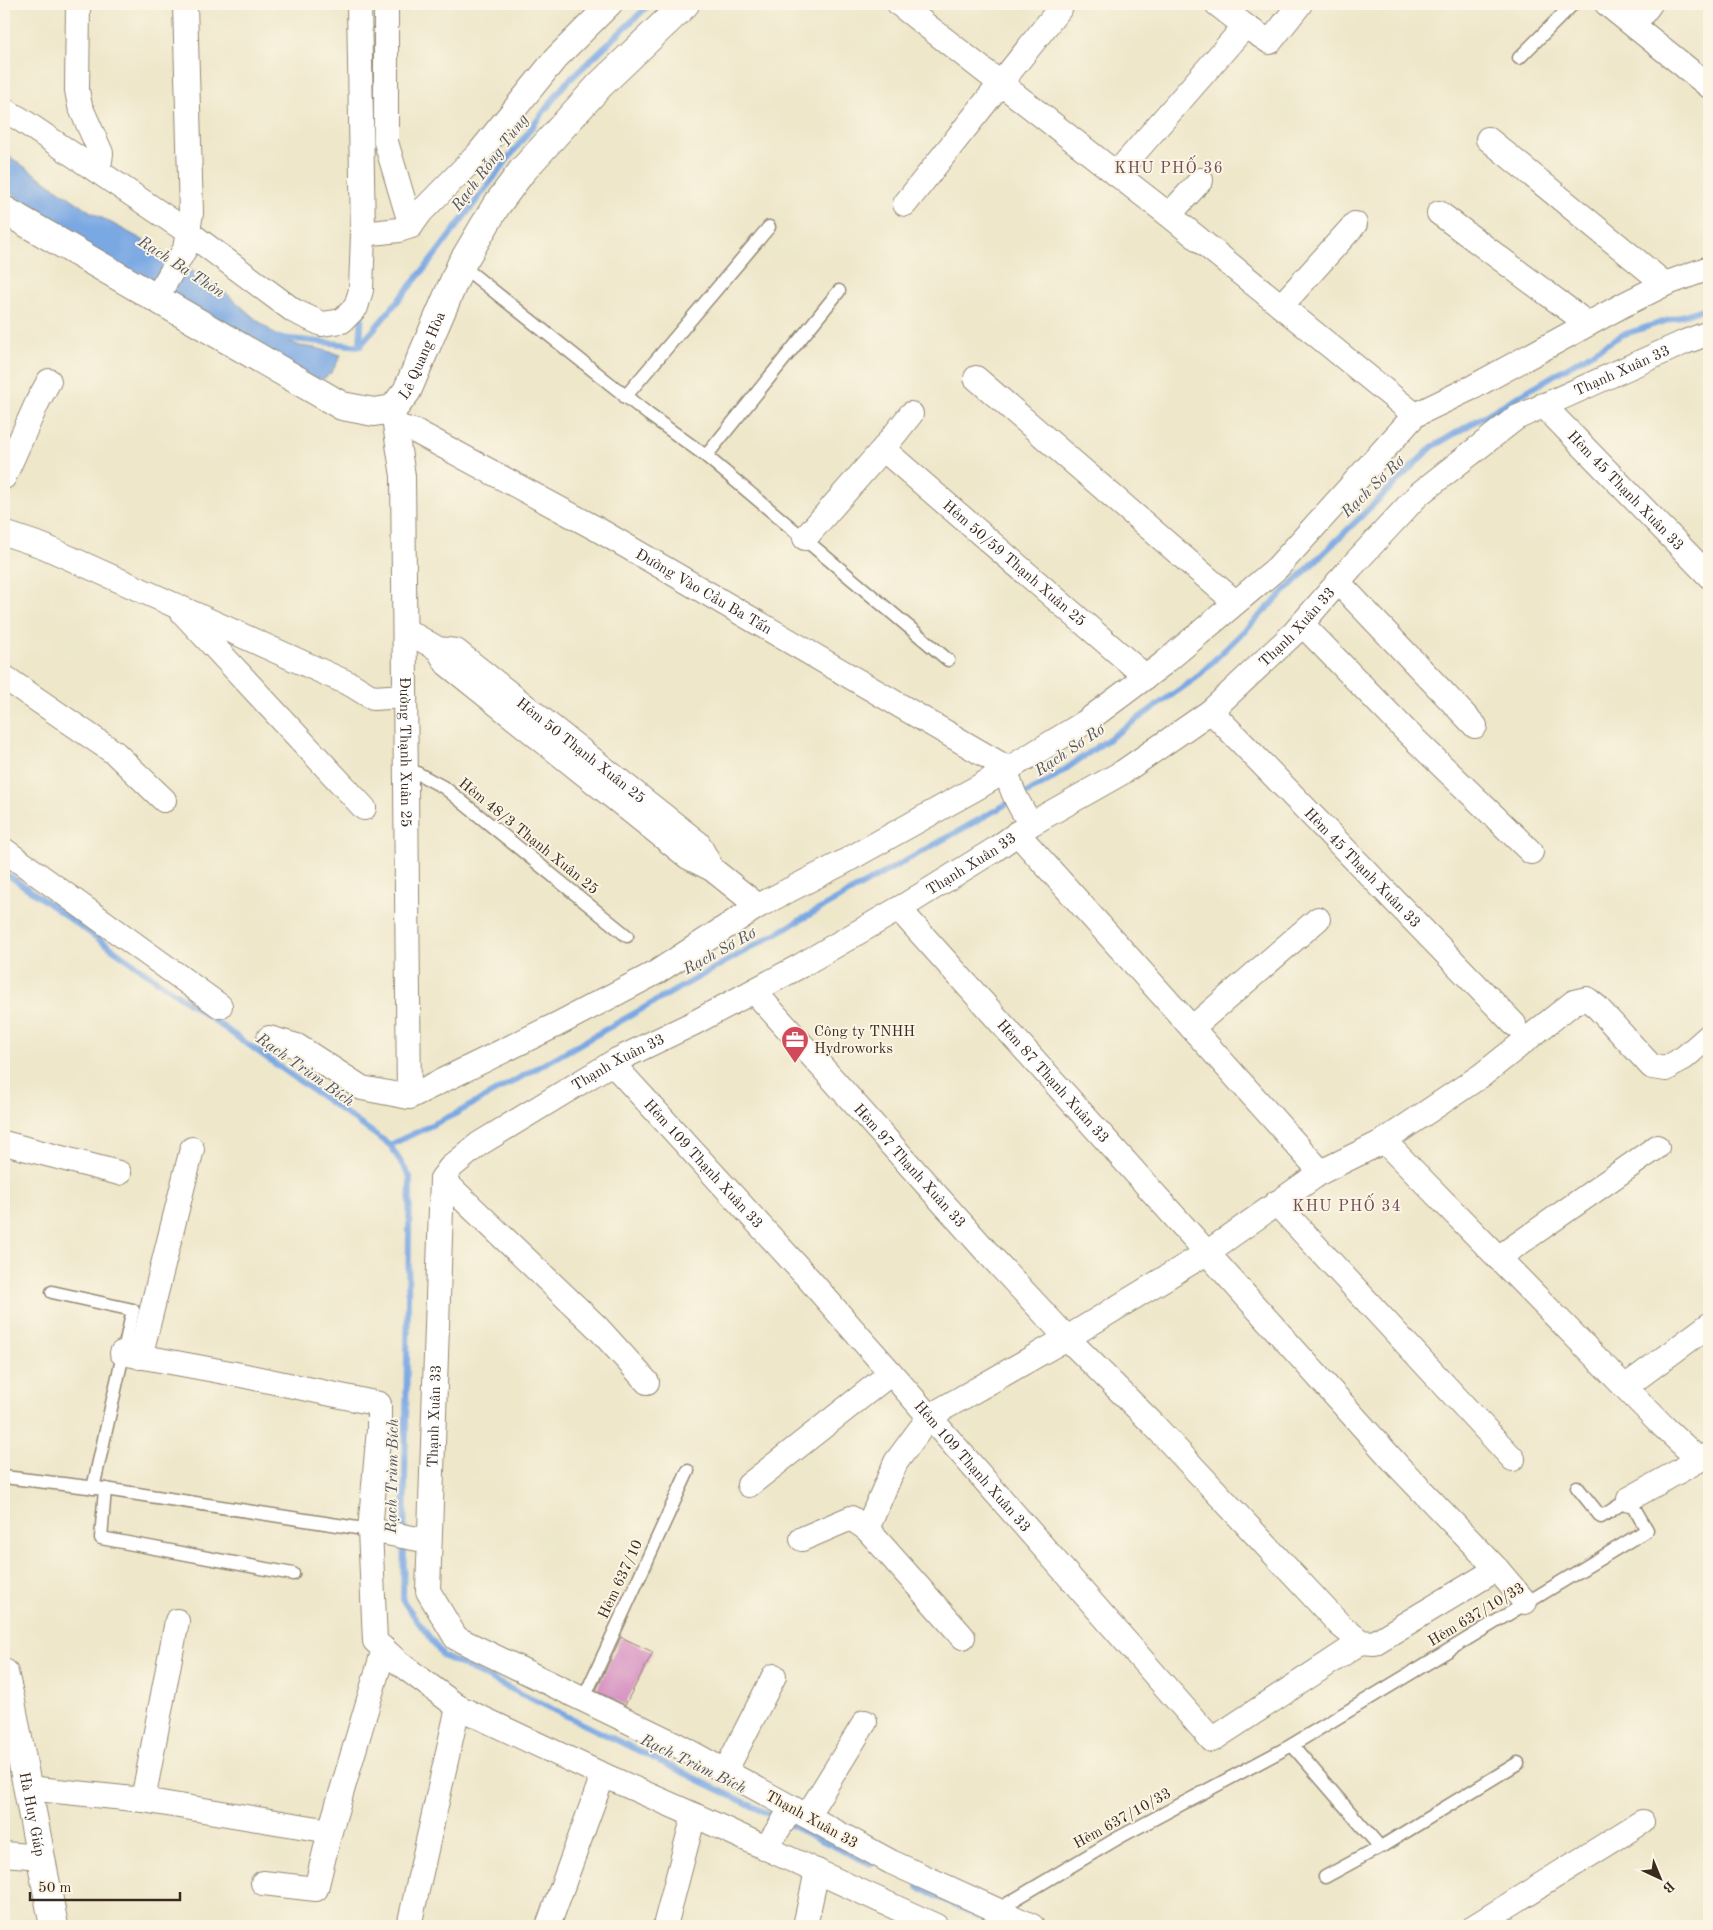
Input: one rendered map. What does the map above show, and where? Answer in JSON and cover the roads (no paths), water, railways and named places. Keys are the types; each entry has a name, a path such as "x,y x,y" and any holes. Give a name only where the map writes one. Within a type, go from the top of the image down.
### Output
{"street":[{"path":"78,4 77,90 80,106 101,153 96,170"},
{"path":"159,293 187,240 191,213 185,4"},
{"path":"4,110 96,170 187,240 294,311 322,324 342,321 356,307 361,290 363,234 359,4"},
{"path":"386,4 386,142 411,226"},
{"name":"Lê Quang Hòa","path":"4,210 159,293 342,406 394,417 461,265 496,206 522,172 600,84 685,4"},
{"path":"899,4 1169,215 1415,415"},
{"path":"1217,4 1245,26 1270,42 1300,4"},
{"path":"1607,4 1709,86"},
{"path":"1634,25 1650,4"},
{"path":"363,234 399,230 411,226 421,212 478,154 556,58 605,6"},
{"path":"905,204 1061,7"},
{"path":"1116,174 1245,26"},
{"path":"1488,139 1665,284"},
{"path":"1169,215 1201,180"},
{"path":"1439,213 1588,324"},
{"path":"1281,306 1355,224"},
{"path":"269,1038 297,1046 362,1088 409,1097 558,1024 657,972 758,906 851,858 980,786 1006,768 1084,723 1146,677 1278,568 1415,415 1665,284 1709,268"},
{"name":"Thạnh Xuân 33","path":"1032,1926 891,1862 675,1744 456,1638 428,1591 442,1179 450,1168 479,1144 612,1063 800,966 899,909 994,850 1024,828 1123,772 1211,711 1293,634 1419,494 1516,418 1685,342 1709,334"},
{"path":"976,378 1236,602"},
{"path":"4,477 49,381"},
{"name":"Hẻm 45 Thạnh Xuân 33","path":"1543,405 1709,576"},
{"path":"805,538 911,414"},
{"name":"Đường Thạnh Xuân 25","path":"394,417 403,476 409,1097"},
{"name":"Đường Vào Cầu Ba Tấn","path":"394,417 418,432 597,529 1006,768"},
{"name":"Hẻm 50/59 Thạnh Xuân 25","path":"883,449 1146,677"},
{"path":"4,533 42,546 352,685 373,698 405,696"},
{"path":"1338,582 1474,726"},
{"path":"176,606 364,808"},
{"path":"1302,624 1404,729 1531,852"},
{"name":"Hẻm 50 Thạnh Xuân 25","path":"405,630 438,649 447,664 532,733 688,857 712,869 758,906"},
{"path":"4,677 115,754 164,800"},
{"name":"Hẻm 45 Thạnh Xuân 33","path":"1211,711 1514,1024"},
{"path":"1006,768 1007,776 1023,812 1024,828 1192,1028 1321,1172"},
{"path":"4,850 220,1006"},
{"name":"Hẻm 87 Thạnh Xuân 33","path":"899,909 1208,1252 1398,1467 1497,1569 1526,1602"},
{"path":"1192,1028 1318,919"},
{"name":"Hẻm 97 Thạnh Xuân 33","path":"754,990 987,1252 1067,1338 1152,1424 1340,1625 1361,1642"},
{"path":"867,1529 896,1462 930,1416 1067,1338 1208,1252 1321,1172 1384,1141 1482,1075 1574,1002 1587,999 1597,1007 1652,1067 1666,1069 1705,1048"},
{"name":"Hẻm 109 Thạnh Xuân 33","path":"612,1063 807,1277 1212,1740 1361,1642"},
{"path":"1384,1141 1625,1387 1704,1457 1629,1499"},
{"path":"4,1143 119,1173"},
{"path":"1498,1258 1657,1147"},
{"path":"192,1149 131,1355 241,1375 378,1404 379,1429 370,1530 375,1640 400,1663 458,1707 936,1926"},
{"path":"442,1179 598,1328 647,1382"},
{"path":"1276,1203 1513,1459"},
{"path":"1625,1387 1709,1325"},
{"path":"749,1485 891,1373"},
{"path":"802,1539 851,1518 867,1529 963,1637"},
{"path":"370,1530 430,1541"},
{"path":"1361,1642 1374,1643 1497,1569"},
{"path":"143,1800 177,1621"},
{"path":"263,1883 316,1889 330,1830 384,1649"},
{"name":"Hà Huy Giáp","path":"4,1673 12,1702 54,1926"},
{"path":"725,1772 774,1676"},
{"path":"409,1926 458,1707"},
{"path":"766,1848 800,1812 865,1722"},
{"path":"548,1926 603,1775"},
{"path":"28,1788 143,1800 330,1830"},
{"path":"665,1926 694,1815"},
{"path":"1476,1926 1642,1822"},
{"path":"4,1854 40,1857"},
{"path":"806,1926 817,1871"}],"lane":[{"path":"1518,58 1573,4"},
{"path":"625,396 769,228"},
{"path":"461,265 625,396 706,456 948,660"},
{"path":"706,456 839,291"},
{"name":"Hẻm 48/3 Thạnh Xuân 25","path":"406,767 445,788 626,936"},
{"path":"52,1292 133,1310 131,1355 99,1488 101,1538 293,1574"},
{"name":"Hẻm 637/10","path":"583,1700 688,1471"},
{"path":"4,1477 99,1488 370,1530"},
{"path":"1576,1487 1602,1517 1629,1499"},
{"name":"Hẻm 637/10/33","path":"997,1910 1118,1838 1292,1745 1647,1530 1629,1499"},
{"path":"1292,1745 1380,1847"},
{"path":"1325,1877 1380,1847 1518,1763"}],"water":[{"path":"4,153 91,212 152,245 226,293 280,338 300,346 341,355 332,372 323,379 303,376 75,242 4,187"}],"waterway":[{"name":"Rạch Rỗng Tùng","path":"360,346 426,267 564,85 650,4"},
{"name":"Rạch Sơ Rơ","path":"1021,796 1050,780 1196,678 1432,447 1622,335 1709,307"},
{"path":"360,346 362,310"},
{"name":"Rạch Ba Thôn","path":"271,337 360,346"},
{"name":"Rạch Sơ Rơ","path":"390,1145 457,1113 1012,801"},
{"name":"Rạch Trùm Bích","path":"4,872 390,1145 410,1177 403,1601 443,1656 779,1819"},
{"name":"Rạch Trùm Bích","path":"788,1824 871,1864"},
{"name":"Rạch Trùm Bích","path":"918,1887 999,1926"}],"place":[{"name":"Công ty TNHH Hydroworks","path":"795,1064"}],"district":[{"name":"KHU PHỐ 36","path":"1169,167"},
{"name":"KHU PHỐ 34","path":"1347,1205"}]}
